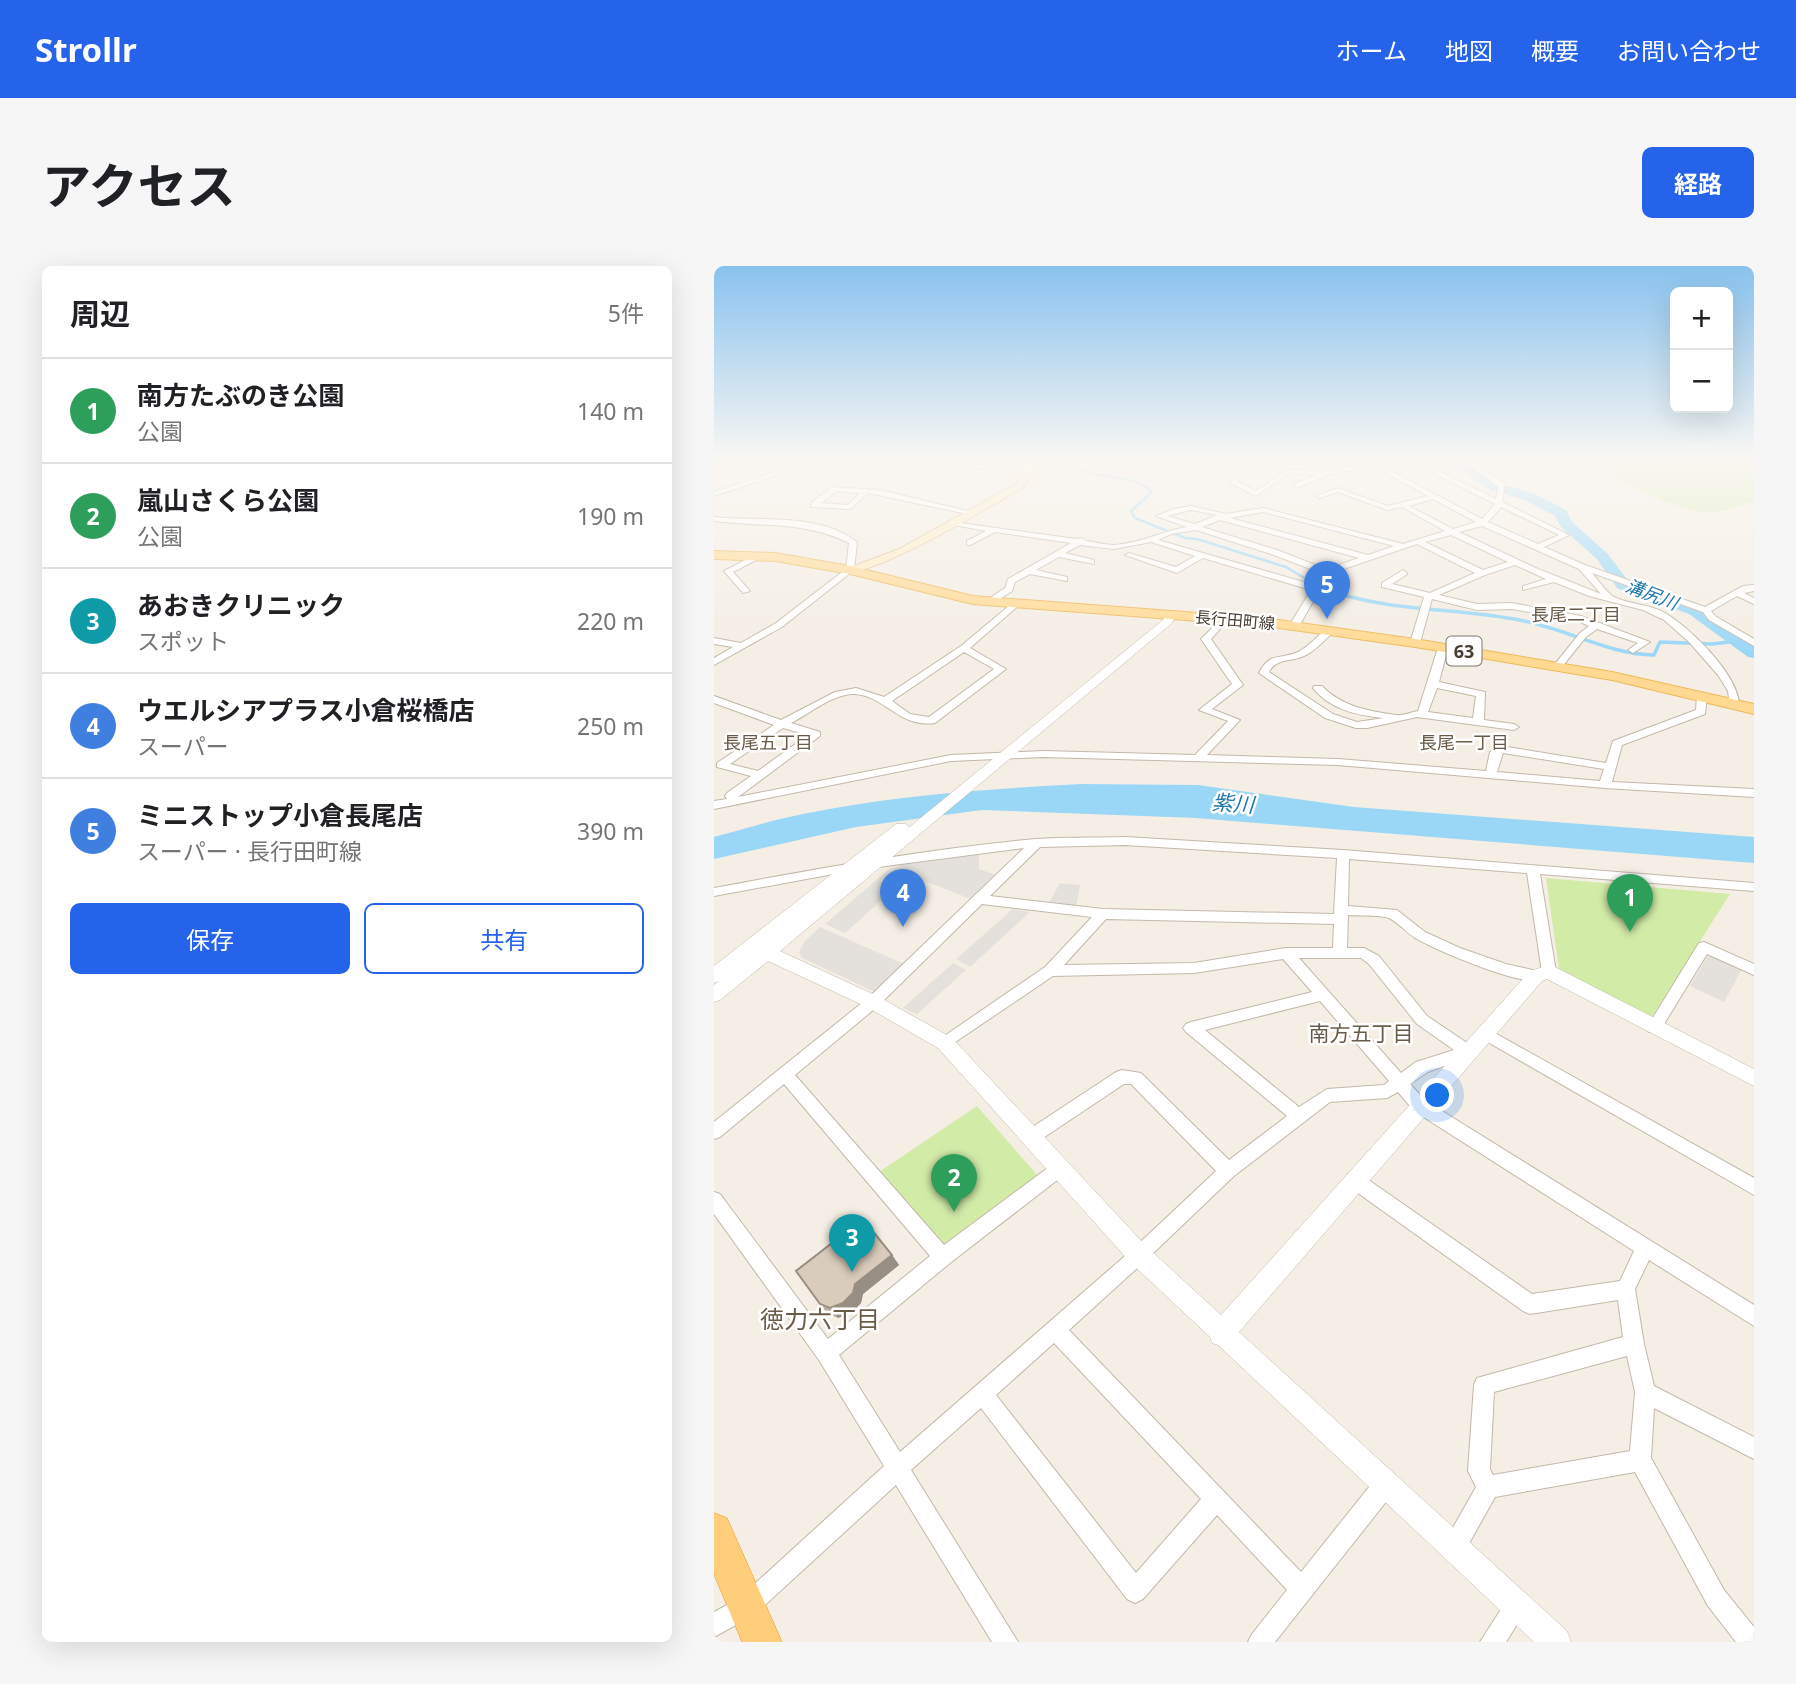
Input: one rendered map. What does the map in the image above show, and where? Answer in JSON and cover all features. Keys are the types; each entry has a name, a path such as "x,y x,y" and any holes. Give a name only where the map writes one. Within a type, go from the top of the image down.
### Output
{"highway":[{"path":"714,1531 762,1642"}],"main road":[{"path":"850,570 903,551 953,524"},
{"name":"長行田町線","path":"714,555 757,556 850,570 957,597 990,602 1224,619 1415,643 1558,666 1754,709"}],"street":[{"path":"714,662 779,625 850,570 853,542 833,524"},
{"path":"954,524 1082,540 1114,547 1151,540 1169,532 1202,524"},
{"path":"1186,524 1274,552 1326,572"},
{"path":"1250,524 1365,557"},
{"path":"1318,524 1403,546"},
{"path":"1436,524 1585,592 1609,597 1658,614 1675,624 1725,677 1733,690 1734,704"},
{"path":"1294,626 1326,572 1365,557 1479,524"},
{"path":"1486,524 1581,567 1706,610 1712,618 1754,643"},
{"path":"1538,547 1565,535 1541,524"},
{"path":"970,544 994,530"},
{"path":"990,602 1009,589 1012,581 1082,540"},
{"path":"1151,540 1315,588"},
{"path":"1419,542 1482,573"},
{"path":"1143,559 1169,545"},
{"path":"1058,554 1091,562"},
{"path":"1129,555 1177,570 1202,555"},
{"path":"747,591 727,571 757,556"},
{"path":"1428,597 1482,573 1516,562"},
{"path":"1581,567 1609,597"},
{"path":"1029,570 1064,579"},
{"path":"1402,573 1385,585 1477,607 1511,606 1581,618 1645,642 1633,650"},
{"path":"1526,589 1554,579"},
{"path":"1706,610 1746,588 1754,589"},
{"path":"1737,593 1754,601"},
{"path":"1415,643 1428,597"},
{"path":"885,701 964,649 1016,603"},
{"path":"995,757 1168,621 1170,615"},
{"path":"714,995 761,949 855,866 891,844 1154,621 1170,615"},
{"path":"1198,758 1235,720 1204,710 1238,685 1206,639 1224,619"},
{"path":"1558,666 1583,635 1596,625"},
{"path":"1329,631 1302,654 1268,665 1264,673 1329,716 1338,719 1367,725 1422,714 1514,727"},
{"path":"714,641 742,646"},
{"path":"1422,714 1443,648"},
{"path":"759,775 721,765 782,724 835,695 856,691 885,701 907,718 931,720 1001,669 964,649"},
{"path":"1433,684 1482,694 1478,722"},
{"path":"1318,688 1325,697 1344,709 1400,718"},
{"path":"1605,785 1617,743 1701,712 1702,696"},
{"path":"714,699 816,734 731,796"},
{"path":"1491,776 1496,752 1501,749 1611,766"},
{"path":"714,805 951,758 995,757 1338,762 1605,785 1754,793"},
{"path":"714,892 855,866 1037,843 1125,841 1343,853 1754,887"},
{"path":"714,1132 873,1002 1037,843"},
{"path":"714,976 761,949 876,864 891,844"},
{"path":"1340,952 1343,853"},
{"path":"1221,1334 1484,1033 1542,974 1533,869"},
{"path":"1729,886 1754,897"},
{"path":"979,899 1103,914 1392,913 1420,935 1455,952 1505,969 1542,974 1754,1079"},
{"path":"945,1043 1050,971 1103,914"},
{"path":"1654,1028 1704,947 1754,970"},
{"path":"761,949 873,1002 945,1043 1139,1255 1221,1334 1556,1642"},
{"path":"1050,971 1194,968 1286,953 1364,953 1374,960 1422,1020 1468,1051"},
{"path":"1286,953 1420,1106 1754,1316"},
{"path":"1298,1116 1191,1028 1322,995"},
{"path":"1484,1033 1754,1187"},
{"path":"714,1625 746,1607 899,1467 1139,1255 1228,1171 1298,1116 1327,1096 1387,1091 1422,1066 1468,1051"},
{"path":"786,1075 943,1257"},
{"path":"1031,1137 1122,1077 1135,1078 1228,1171"},
{"path":"826,1353 943,1257 1059,1169"},
{"path":"1354,1180 1530,1304 1626,1289"},
{"path":"714,1200 826,1353 1006,1642"},
{"path":"1645,1248 1626,1289 1634,1344 1645,1392 1640,1460 1716,1598 1751,1642"},
{"path":"1055,1329 1302,1589"},
{"path":"1488,1487 1479,1471 1484,1385 1634,1344"},
{"path":"1645,1392 1754,1448"},
{"path":"982,1393 1135,1591 1216,1499"},
{"path":"1488,1487 1640,1460"},
{"path":"1260,1642 1385,1485"},
{"path":"1454,1548 1488,1487"},
{"path":"1492,1642 1517,1605"}],"green space":[{"path":"1546,878 1730,894 1651,1018 1559,969"},
{"path":"977,1106 1039,1177 947,1247 879,1172"}],"shaded area":[{"path":"979,854 979,869 999,876 973,900 925,881 901,883 845,933 825,924 887,871 902,865"},
{"path":"1060,883 1080,885 1076,907 1049,903"},
{"path":"1013,909 1030,912 970,967 956,959"},
{"path":"820,927 904,964 875,992 802,958 799,952 805,941"},
{"path":"1713,956 1742,969 1724,1002 1690,986 1707,957"},
{"path":"953,963 966,970 917,1014 903,1008"}],"water":[{"name":"紫川","path":"1081,784 1198,785 1354,807 1754,837 1754,863 1196,818 982,810 856,827 714,859 714,837 837,807 907,797"}],"building":[{"path":"863,1219 892,1255 855,1284 853,1293 843,1303 830,1308 820,1304 796,1271"}],"waterway":[{"path":"1151,524 1185,538 1197,539 1286,567 1323,589 1343,595"},
{"name":"溝尻川","path":"1566,524 1602,556 1623,585 1695,610 1754,653"},
{"path":"1337,593 1383,604 1524,621 1637,654 1654,655 1660,642 1712,644 1737,641"}],"place":[{"name":"ミニストップ小倉長尾店","path":"1327,619"},
{"name":"ウエルシアプラス小倉桜橋店","path":"903,927"},
{"name":"南方たぶのき公園","path":"1630,932"},
{"name":"嵐山さくら公園","path":"954,1212"},
{"name":"あおきクリニック","path":"852,1272"}],"district":[{"name":"長尾二丁目","path":"1576,614"},
{"name":"長尾五丁目","path":"768,742"},
{"name":"長尾一丁目","path":"1464,742"},
{"name":"南方五丁目","path":"1361,1033"},
{"name":"徳力六丁目","path":"820,1318"}]}
